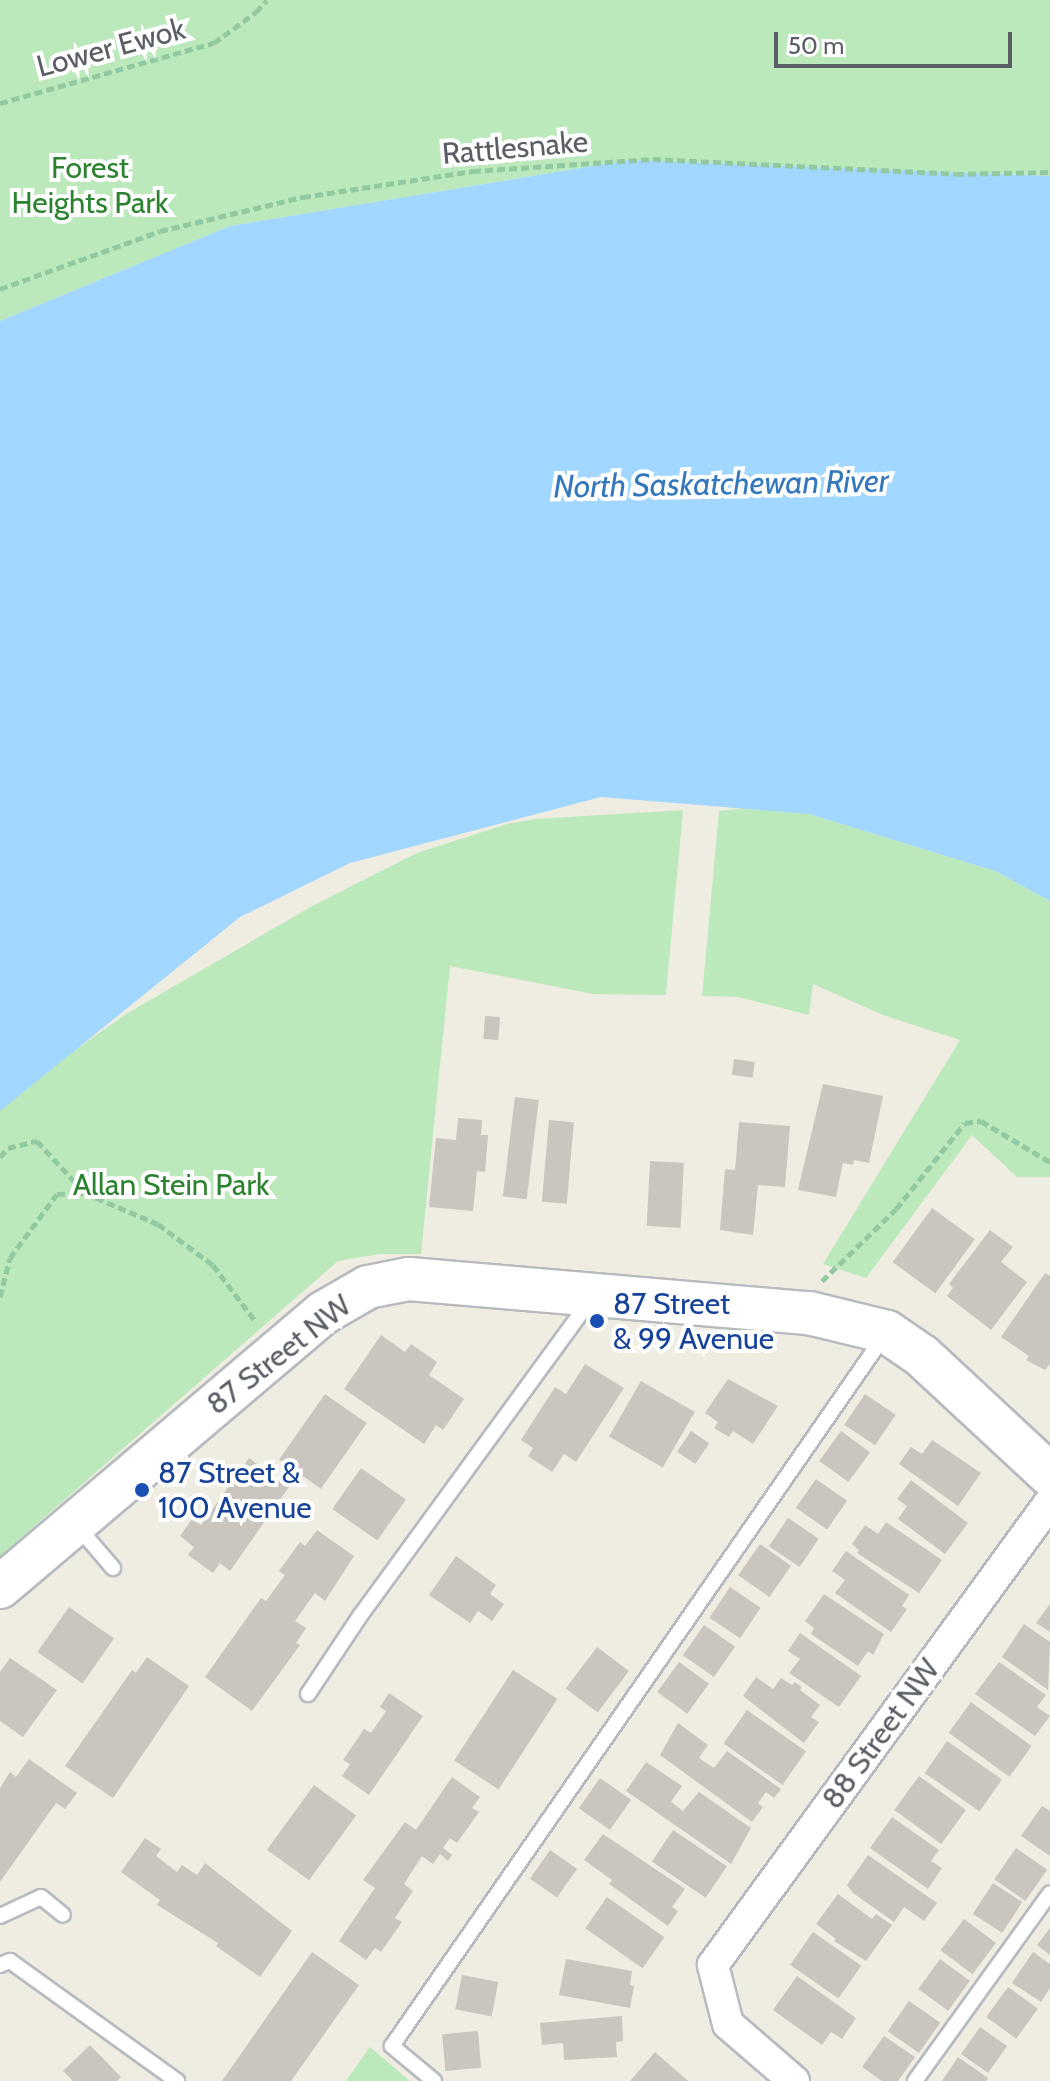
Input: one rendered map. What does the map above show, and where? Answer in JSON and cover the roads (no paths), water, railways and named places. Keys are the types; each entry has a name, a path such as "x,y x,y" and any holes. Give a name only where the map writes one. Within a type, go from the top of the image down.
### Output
{"street":[{"name":"87 Street NW","path":"0,1587 323,1313 368,1287 409,1279 595,1294 809,1313 887,1332"},
{"path":"887,1332 922,1356 1050,1475"},
{"name":"88 Street NW","path":"794,2081 728,2024 713,1965 1050,1502"}],"lane":[{"path":"308,1694 360,1616 595,1294"},
{"path":"434,2081 392,2046 887,1332"},
{"path":"75,1524 113,1568"},
{"path":"915,2081 1050,1893"},
{"path":"0,1916 41,1897 63,1915"},
{"path":"0,1965 10,1961 177,2081"}],"water":[{"name":"North Saskatchewan River","path":"629,160 1050,176 1050,901 995,871 809,814 601,797 350,863 240,917 0,1111 0,321 230,226"}],"place":[{"name":"87 Street & 99 Avenue","path":"597,1321"},
{"name":"87 Street & 100 Avenue","path":"142,1490"}],"park label":[{"name":"Forest Heights Park","path":"90,185"},
{"name":"Allan Stein Park","path":"171,1185"}]}
